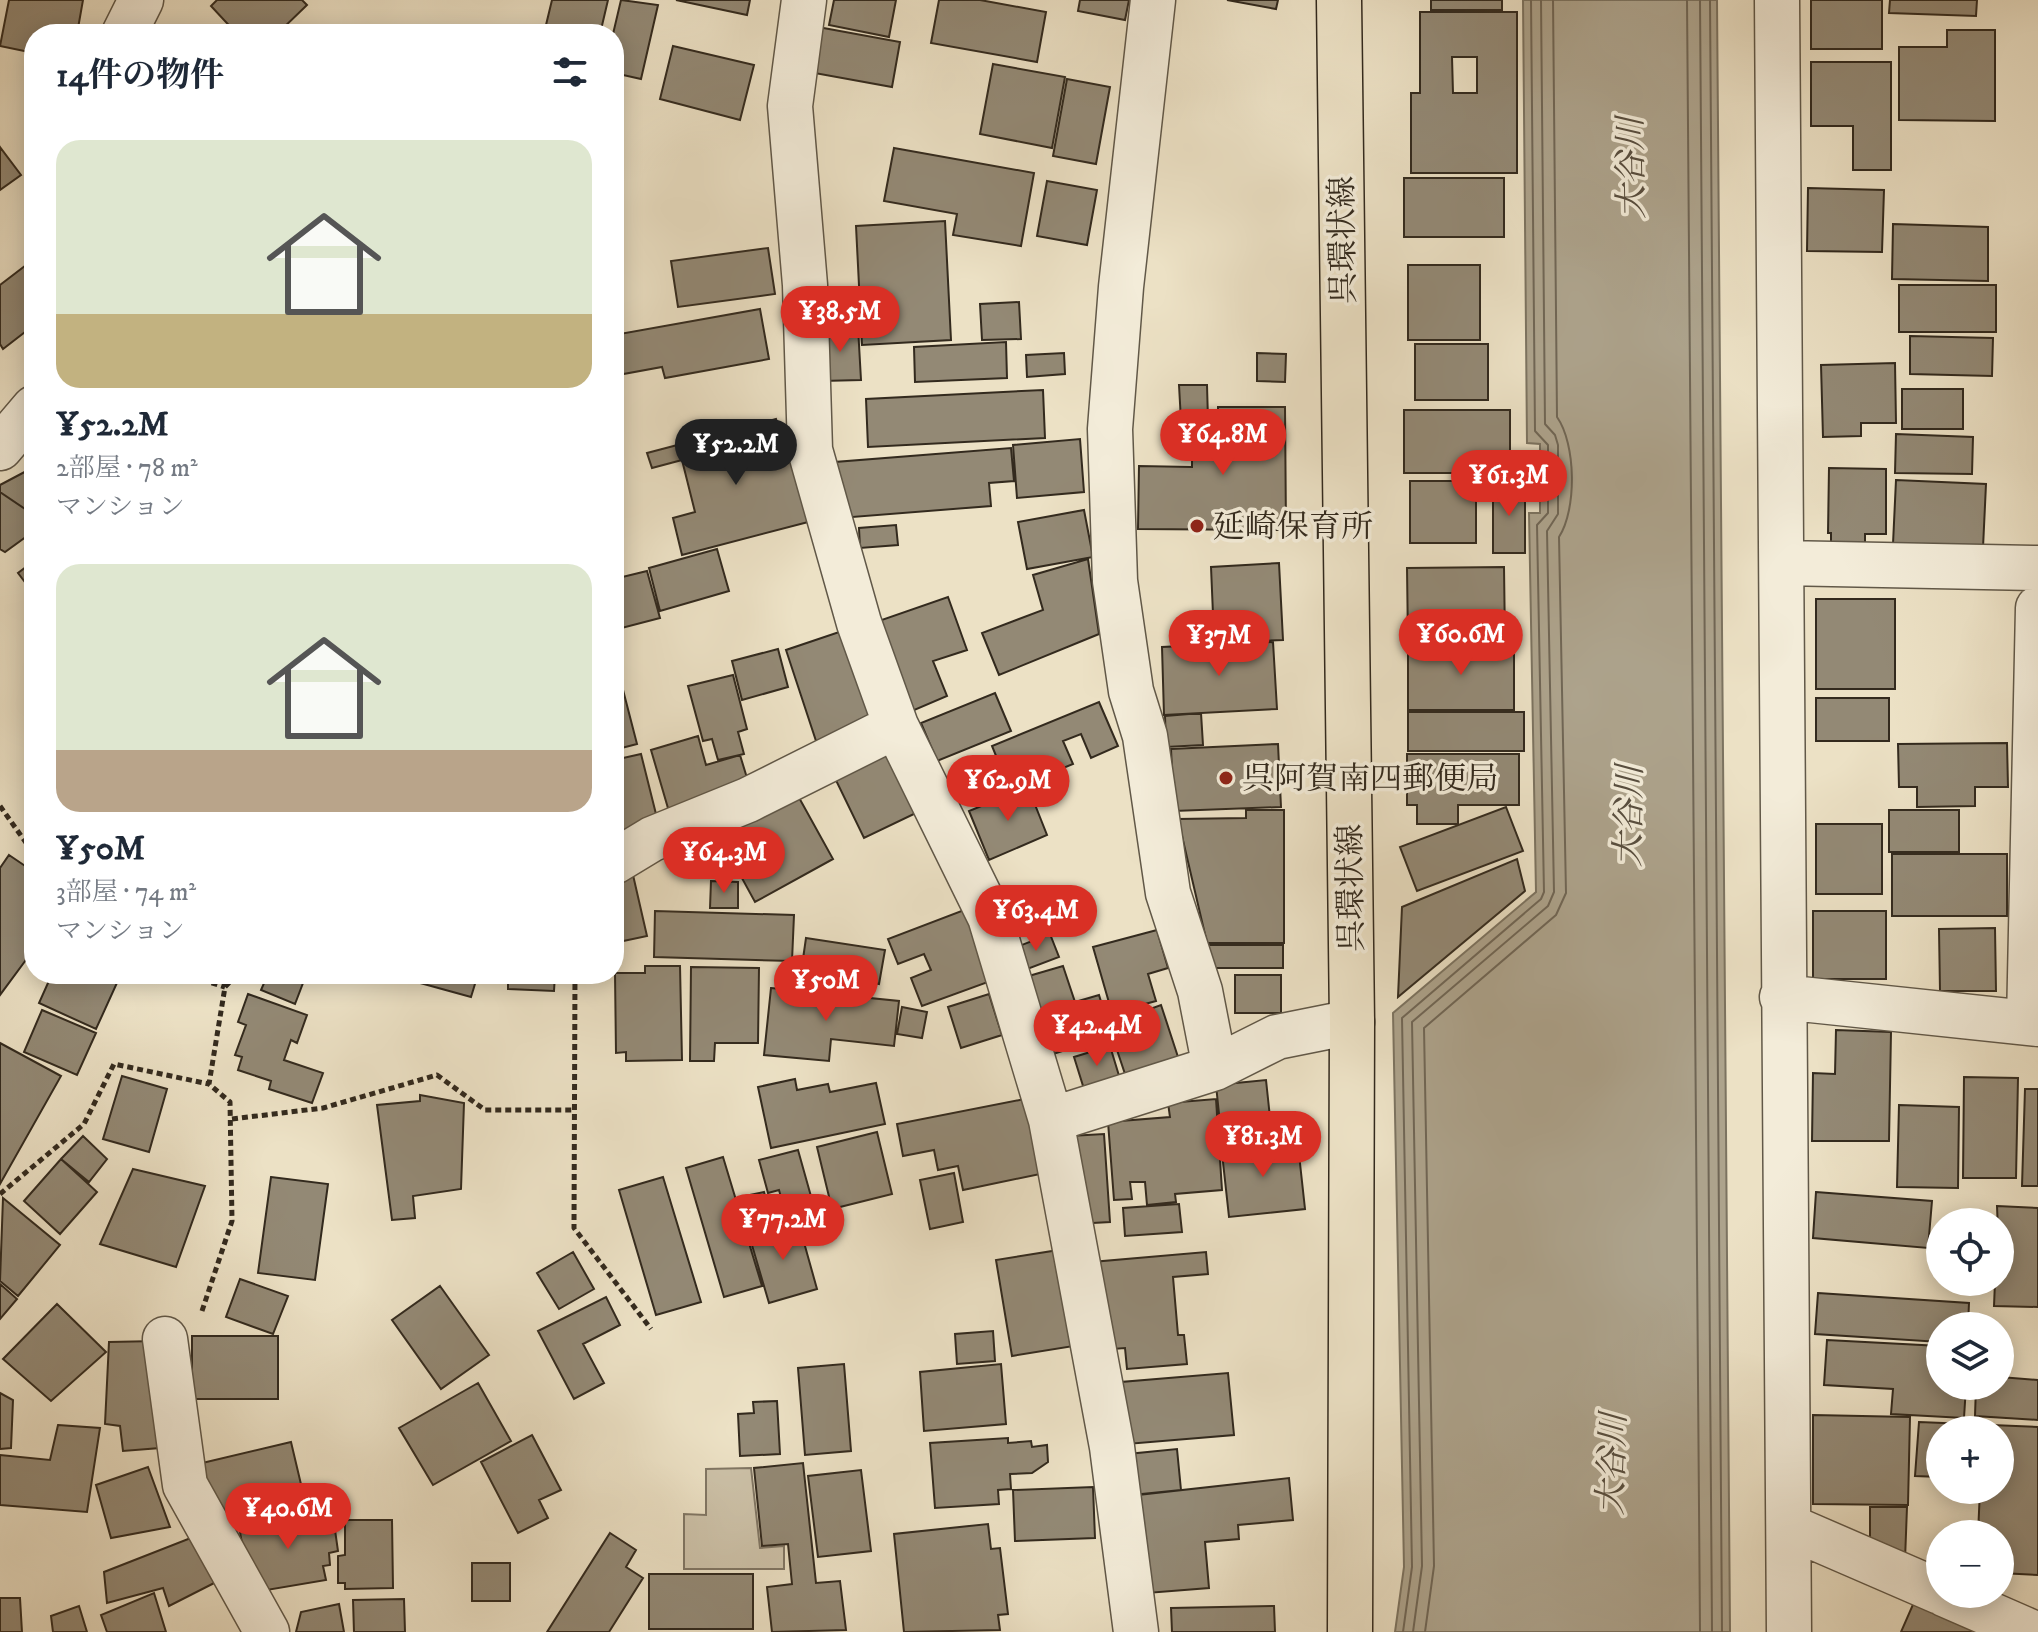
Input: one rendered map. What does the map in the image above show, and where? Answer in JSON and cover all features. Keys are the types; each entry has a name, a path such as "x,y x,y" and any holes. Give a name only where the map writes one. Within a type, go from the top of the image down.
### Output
{"main road":[{"name":"呉環状線","path":"1339,0 1352,1022 1350,1632"}],"street":[{"path":"129,24 141,0"},
{"path":"804,0 790,106 805,285 810,450 859,623 896,726 990,917 1051,1120 1112,1447 1136,1632"},
{"path":"1153,0 1121,287 1110,429 1115,581 1131,691 1145,736 1168,893 1200,991 1215,1068"},
{"path":"1777,0 1789,1632"},
{"path":"13,446 24,426"},
{"path":"1782,563 2038,568"},
{"path":"1782,997 2033,1023 2038,608"},
{"path":"624,856 652,839 748,800 896,726"},
{"path":"1051,1120 1215,1068 1277,1037 1352,1022"},
{"path":"165,1339 185,1485 267,1632"},
{"path":"1790,1527 1926,1586"},
{"path":"1976,1608 2031,1632"}],"path":[{"path":"0,806 24,840"},
{"path":"215,984 225,987"},
{"path":"209,1084 228,984"},
{"path":"575,984 574,1228 651,1329"},
{"path":"0,1194 84,1124 114,1064 209,1084 230,1102 232,1221 204,1310 165,1339"},
{"path":"232,1119 323,1108 437,1075 485,1110 574,1110"}],"shaded area":[{"path":"751,1468 760,1548 784,1546 784,1569 684,1569 684,1514 706,1515 706,1469"}],"water":[{"name":"大谷川","path":"1523,0 1717,0 1730,1632 1395,1632 1404,1567 1393,1013 1536,892 1529,513 1540,513 1540,444 1527,443"}],"building":[{"path":"9,0 83,0 79,24 24,24 24,51 0,46"},
{"path":"217,0 302,0 307,5 287,24 228,24 211,6"},
{"path":"552,0 608,0 602,24 546,24"},
{"path":"621,0 658,5 641,79 624,75 624,24 615,24"},
{"path":"676,0 750,0 747,15"},
{"path":"834,0 896,0 889,37 829,25"},
{"path":"939,0 980,0 1046,12 1037,62 931,43"},
{"path":"1080,0 1129,0 1125,20 1078,11"},
{"path":"1227,0 1278,0 1276,9"},
{"path":"1431,0 1502,0 1502,10 1431,10"},
{"path":"1811,0 1882,0 1882,49 1811,49"},
{"path":"1890,0 1977,0 1976,16 1889,13"},
{"path":"1420,12 1517,12 1517,173 1411,173 1411,93 1420,93","holes":["1452,57 1477,57 1477,93 1453,93"]},
{"path":"818,27 900,42 892,87 809,72"},
{"path":"1947,30 1995,30 1995,121 1899,120 1899,47 1947,47"},
{"path":"673,46 754,65 740,120 660,99"},
{"path":"1811,62 1891,62 1891,170 1853,170 1853,126 1811,126"},
{"path":"993,64 1065,77 1052,148 980,134"},
{"path":"1067,79 1110,87 1096,164 1053,156"},
{"path":"0,147 21,175 0,190"},
{"path":"894,148 1034,173 1021,246 953,235 957,214 884,201"},
{"path":"1404,178 1504,178 1504,237 1404,237"},
{"path":"1047,181 1097,190 1087,245 1037,236"},
{"path":"1808,188 1884,190 1882,252 1807,251"},
{"path":"945,221 951,340 862,345 856,226"},
{"path":"1893,224 1988,227 1988,281 1892,279"},
{"path":"768,248 775,294 678,307 671,261"},
{"path":"1408,265 1480,265 1480,340 1408,340"},
{"path":"24,267 24,333 3,349 0,344 0,285"},
{"path":"1899,285 1996,285 1996,332 1899,332"},
{"path":"1019,302 1021,339 982,340 980,304"},
{"path":"760,309 769,359 665,378 662,367 624,374 624,333"},
{"path":"858,327 861,380 822,381 819,330"},
{"path":"1910,336 1993,338 1992,376 1910,374"},
{"path":"1006,342 1007,378 915,382 914,347"},
{"path":"1415,344 1488,344 1488,400 1415,400"},
{"path":"1064,353 1065,374 1027,377 1026,355"},
{"path":"1257,353 1286,354 1285,382 1257,381"},
{"path":"1895,363 1896,423 1861,423 1861,436 1823,437 1821,365"},
{"path":"1179,385 1207,385 1208,420 1181,421"},
{"path":"1902,389 1963,389 1963,429 1902,429"},
{"path":"1043,390 1045,438 868,447 866,399"},
{"path":"1218,407 1285,407 1286,530 1138,529 1139,466 1192,467 1192,425 1218,425"},
{"path":"1404,410 1510,410 1510,473 1404,473"},
{"path":"776,419 783,444 759,451 762,463 794,455 812,521 682,555 673,518 695,512 682,460 652,468 647,453"},
{"path":"1896,434 1973,437 1972,474 1895,473"},
{"path":"1080,439 1084,492 1017,498 1013,445"},
{"path":"1011,448 1014,481 989,483 991,506 840,518 835,462"},
{"path":"1829,468 1886,469 1886,534 1865,534 1865,550 1831,549 1831,533 1828,533"},
{"path":"24,472 24,508 0,492 0,485"},
{"path":"1896,480 1986,484 1983,548 1893,544"},
{"path":"1410,481 1476,481 1476,543 1410,543"},
{"path":"1493,484 1525,484 1525,553 1493,553"},
{"path":"0,492 24,508 24,538 5,552 0,549"},
{"path":"1084,510 1093,557 1027,569 1018,522"},
{"path":"896,525 898,545 860,548 859,528"},
{"path":"717,549 729,591 660,611 649,568"},
{"path":"1088,559 1099,634 999,675 982,633 1043,610 1033,575"},
{"path":"1279,563 1283,640 1189,644 1188,615 1213,614 1211,567"},
{"path":"1504,567 1505,642 1408,642 1407,568"},
{"path":"647,571 660,618 624,627 624,577"},
{"path":"948,597 967,650 933,661 947,696 905,714 870,624"},
{"path":"1816,599 1895,599 1895,689 1816,689"},
{"path":"851,628 883,725 818,747 786,650"},
{"path":"1273,642 1277,709 1164,715 1162,647"},
{"path":"1408,644 1514,644 1514,710 1408,710"},
{"path":"778,649 788,687 742,700 732,661"},
{"path":"733,675 747,729 738,732 744,754 718,760 712,739 703,741 688,686"},
{"path":"995,693 1011,731 937,761 921,723"},
{"path":"624,694 637,744 624,747"},
{"path":"1816,698 1889,698 1889,741 1816,741"},
{"path":"1099,702 1118,746 1091,758 1081,734 1063,741 1073,764 1010,790 992,746"},
{"path":"1408,712 1524,712 1524,751 1408,751"},
{"path":"1201,713 1203,745 1166,747 1165,716"},
{"path":"698,736 706,765 740,755 751,791 670,815 651,750"},
{"path":"2007,743 2008,787 1975,787 1975,806 1917,807 1917,787 1899,787 1898,744"},
{"name":"呉阿賀南四郵便局","path":"1278,744 1281,807 1174,811 1171,749"},
{"path":"883,745 916,813 864,838 831,770"},
{"path":"641,754 658,822 624,843 624,758"},
{"path":"1407,754 1519,754 1519,805 1458,805 1458,824 1417,824 1417,805 1407,805"},
{"path":"792,785 833,859 755,902 714,827"},
{"path":"1028,787 1047,835 989,860 969,811"},
{"path":"1506,807 1523,851 1417,891 1400,847"},
{"path":"1246,810 1284,810 1284,943 1207,943 1178,819 1246,818"},
{"path":"1889,810 1959,810 1959,852 1889,852"},
{"path":"1816,824 1882,824 1882,894 1816,894"},
{"path":"1892,854 2007,854 2007,916 1892,916"},
{"path":"9,855 24,865 24,963 0,995 0,868"},
{"path":"1517,859 1525,891 1398,997 1402,907"},
{"path":"633,875 647,936 624,941 624,877"},
{"path":"711,881 738,882 738,908 710,908"},
{"path":"972,907 999,978 922,1006 911,978 931,970 924,954 898,964 888,939"},
{"path":"655,911 794,915 792,961 654,957"},
{"path":"1813,911 1886,911 1886,979 1813,979"},
{"path":"1995,928 1996,991 1940,991 1939,929"},
{"path":"1157,930 1168,968 1148,974 1156,1001 1112,1013 1093,947"},
{"path":"1050,934 1059,957 1022,971 1014,948"},
{"path":"806,938 885,950 879,984 856,980 855,991 813,985 814,975 801,973"},
{"path":"1208,945 1283,945 1283,968 1208,968"},
{"path":"645,966 680,966 682,1060 626,1061 626,1052 616,1053 615,984 624,984 624,973 645,973"},
{"path":"1063,966 1075,1002 1099,995 1109,1028 1084,1035 1087,1043 1047,1056 1022,978"},
{"path":"691,967 759,968 758,1043 715,1043 714,1061 690,1061"},
{"path":"1235,975 1281,975 1281,1013 1235,1013"},
{"path":"48,984 116,984 96,1029 39,1003"},
{"path":"264,984 303,984 295,1004 261,990"},
{"path":"424,984 475,984 471,997"},
{"path":"508,984 554,984 554,991 508,989"},
{"path":"771,988 899,1001 894,1046 831,1039 829,1061 764,1055"},
{"path":"248,994 307,1015 297,1043 291,1040 284,1060 323,1073 312,1103 269,1089 271,1081 238,1070 242,1057 235,1055 246,1025 238,1022"},
{"path":"989,994 1002,1035 961,1048 948,1007"},
{"path":"1161,1005 1179,1060 1126,1077 1112,1035 1129,1030 1125,1018"},
{"path":"902,1007 927,1012 922,1038 897,1034"},
{"path":"42,1010 96,1033 77,1075 24,1052"},
{"path":"1836,1030 1891,1032 1889,1141 1812,1141 1813,1073 1835,1074"},
{"path":"0,1043 61,1076 0,1184"},
{"path":"1110,1046 1120,1079 1084,1089 1074,1057"},
{"path":"122,1076 167,1089 149,1152 103,1139"},
{"path":"1964,1077 2018,1078 2016,1178 1963,1178"},
{"path":"795,1079 797,1090 828,1084 830,1092 876,1083 885,1124 771,1148 758,1087"},
{"path":"1266,1080 1271,1127 1221,1133 1216,1085"},
{"path":"2025,1089 2038,1089 2038,1186 2022,1186"},
{"path":"420,1095 464,1103 461,1189 413,1196 415,1218 392,1220 377,1105 420,1101"},
{"path":"1030,1098 1045,1173 963,1190 958,1166 938,1170 934,1150 903,1156 897,1124"},
{"path":"1216,1099 1222,1190 1175,1194 1176,1202 1147,1205 1145,1182 1130,1182 1132,1199 1114,1200 1108,1122 1170,1117 1168,1103"},
{"path":"1899,1105 1959,1107 1958,1188 1897,1187"},
{"path":"877,1132 892,1194 832,1209 817,1147"},
{"path":"1104,1134 1110,1222 1075,1224 1070,1136"},
{"path":"83,1136 107,1159 89,1182 61,1159"},
{"path":"1256,1139 1257,1149 1298,1145 1305,1209 1229,1217 1222,1153 1232,1152 1231,1142"},
{"path":"798,1150 814,1207 786,1215 779,1190 768,1193 759,1160"},
{"path":"723,1157 762,1286 724,1297 686,1168"},
{"path":"61,1159 97,1192 60,1234 24,1201"},
{"path":"133,1169 205,1186 176,1267 100,1244"},
{"path":"954,1173 963,1222 930,1229 920,1180"},
{"path":"271,1177 328,1184 315,1280 258,1273"},
{"path":"663,1177 701,1302 656,1315 619,1190"},
{"path":"764,1192 773,1225 749,1231 740,1197"},
{"path":"1816,1192 1932,1201 1931,1208 1926,1208 1926,1248 1813,1238"},
{"path":"3,1198 60,1245 18,1296 0,1281"},
{"path":"1179,1204 1182,1232 1125,1236 1123,1208"},
{"path":"1997,1206 2038,1208 2038,1307 1994,1306 1994,1296 2014,1296 2014,1208"},
{"path":"798,1221 817,1289 769,1303 749,1235"},
{"path":"1065,1249 1080,1345 1012,1356 996,1260"},
{"path":"573,1252 594,1289 559,1309 537,1273"},
{"path":"1206,1252 1208,1274 1173,1277 1178,1335 1184,1335 1187,1364 1127,1369 1125,1348 1100,1350 1092,1262"},
{"path":"240,1279 288,1296 273,1334 226,1317"},
{"path":"0,1284 17,1299 0,1319"},
{"path":"440,1286 489,1355 441,1389 392,1320"},
{"path":"1818,1293 1969,1303 1969,1312 1926,1312 1926,1341 1815,1334"},
{"path":"606,1297 620,1325 583,1344 604,1383 574,1399 538,1331"},
{"path":"57,1304 106,1352 51,1401 3,1359"},
{"path":"993,1331 995,1361 957,1364 955,1334"},
{"path":"192,1336 278,1336 278,1399 192,1399"},
{"path":"1827,1340 1926,1345 1926,1400 1965,1400 1964,1416 1891,1414 1893,1389 1824,1385"},
{"path":"157,1341 160,1448 123,1451 120,1426 105,1424 109,1342"},
{"path":"844,1364 851,1451 805,1455 798,1368"},
{"path":"1001,1364 1006,1424 924,1431 920,1372"},
{"path":"1228,1373 1234,1435 1127,1444 1121,1382"},
{"path":"2014,1378 2038,1380 2038,1420 2014,1418 2014,1416 1975,1416 1976,1400 2014,1400"},
{"path":"478,1383 511,1441 433,1485 399,1428"},
{"path":"0,1393 13,1400 11,1448 0,1449"},
{"path":"777,1401 780,1454 740,1456 738,1414 754,1413 753,1402"},
{"path":"1813,1415 1910,1417 1908,1505 1813,1504"},
{"path":"1919,1422 1926,1422 1926,1476 1915,1476"},
{"path":"58,1425 100,1428 87,1512 0,1505 0,1455 50,1460"},
{"path":"2014,1426 2038,1427 2038,1575 2014,1574 2014,1520 1979,1520 1979,1504 2014,1504"},
{"path":"532,1435 561,1490 539,1500 548,1518 518,1533 481,1462"},
{"path":"1008,1438 1008,1443 1031,1441 1032,1447 1047,1445 1048,1462 1032,1473 1010,1474 1011,1489 998,1490 999,1504 935,1508 930,1443"},
{"path":"291,1442 304,1497 211,1519 198,1464"},
{"path":"1177,1449 1181,1490 1132,1495 1128,1454"},
{"path":"803,1463 816,1583 840,1581 846,1630 772,1632 767,1587 792,1584 788,1544 762,1546 754,1468"},
{"path":"148,1467 170,1527 111,1538 96,1485"},
{"path":"861,1470 871,1551 818,1557 808,1476"},
{"path":"1289,1478 1293,1520 1238,1525 1239,1539 1205,1542 1209,1588 1147,1593 1138,1495"},
{"path":"1093,1487 1095,1538 1015,1541 1013,1490"},
{"path":"1870,1507 1907,1507 1905,1560 1870,1546"},
{"path":"321,1513 322,1518 333,1516 338,1551 329,1553 330,1565 323,1566 326,1580 255,1592 248,1579 239,1526"},
{"path":"345,1520 392,1520 393,1588 345,1589 345,1583 338,1583 338,1556 345,1555"},
{"path":"988,1524 991,1549 1000,1548 1008,1614 998,1615 1000,1630 904,1632 894,1534"},
{"path":"206,1532 228,1576 169,1606 163,1588 107,1603 104,1572"},
{"path":"610,1533 636,1550 626,1567 643,1578 609,1632 547,1632"},
{"path":"472,1563 510,1563 510,1601 472,1601"},
{"path":"649,1574 753,1574 753,1629 649,1629"},
{"path":"154,1593 166,1632 107,1632 101,1615"},
{"path":"1918,1593 1926,1596 1926,1608 1953,1608 1981,1620 1976,1632 1901,1632"},
{"path":"0,1598 20,1598 22,1632 0,1632"},
{"path":"404,1599 405,1632 354,1632 353,1600"},
{"path":"339,1604 344,1632 296,1632 301,1612"},
{"path":"79,1606 87,1632 53,1632 51,1616"},
{"path":"1274,1606 1275,1632 1172,1632 1171,1608"}],"place":[{"name":"延崎保育所","path":"1197,526"},
{"name":"呉阿賀南四郵便局","path":"1226,778"}]}
